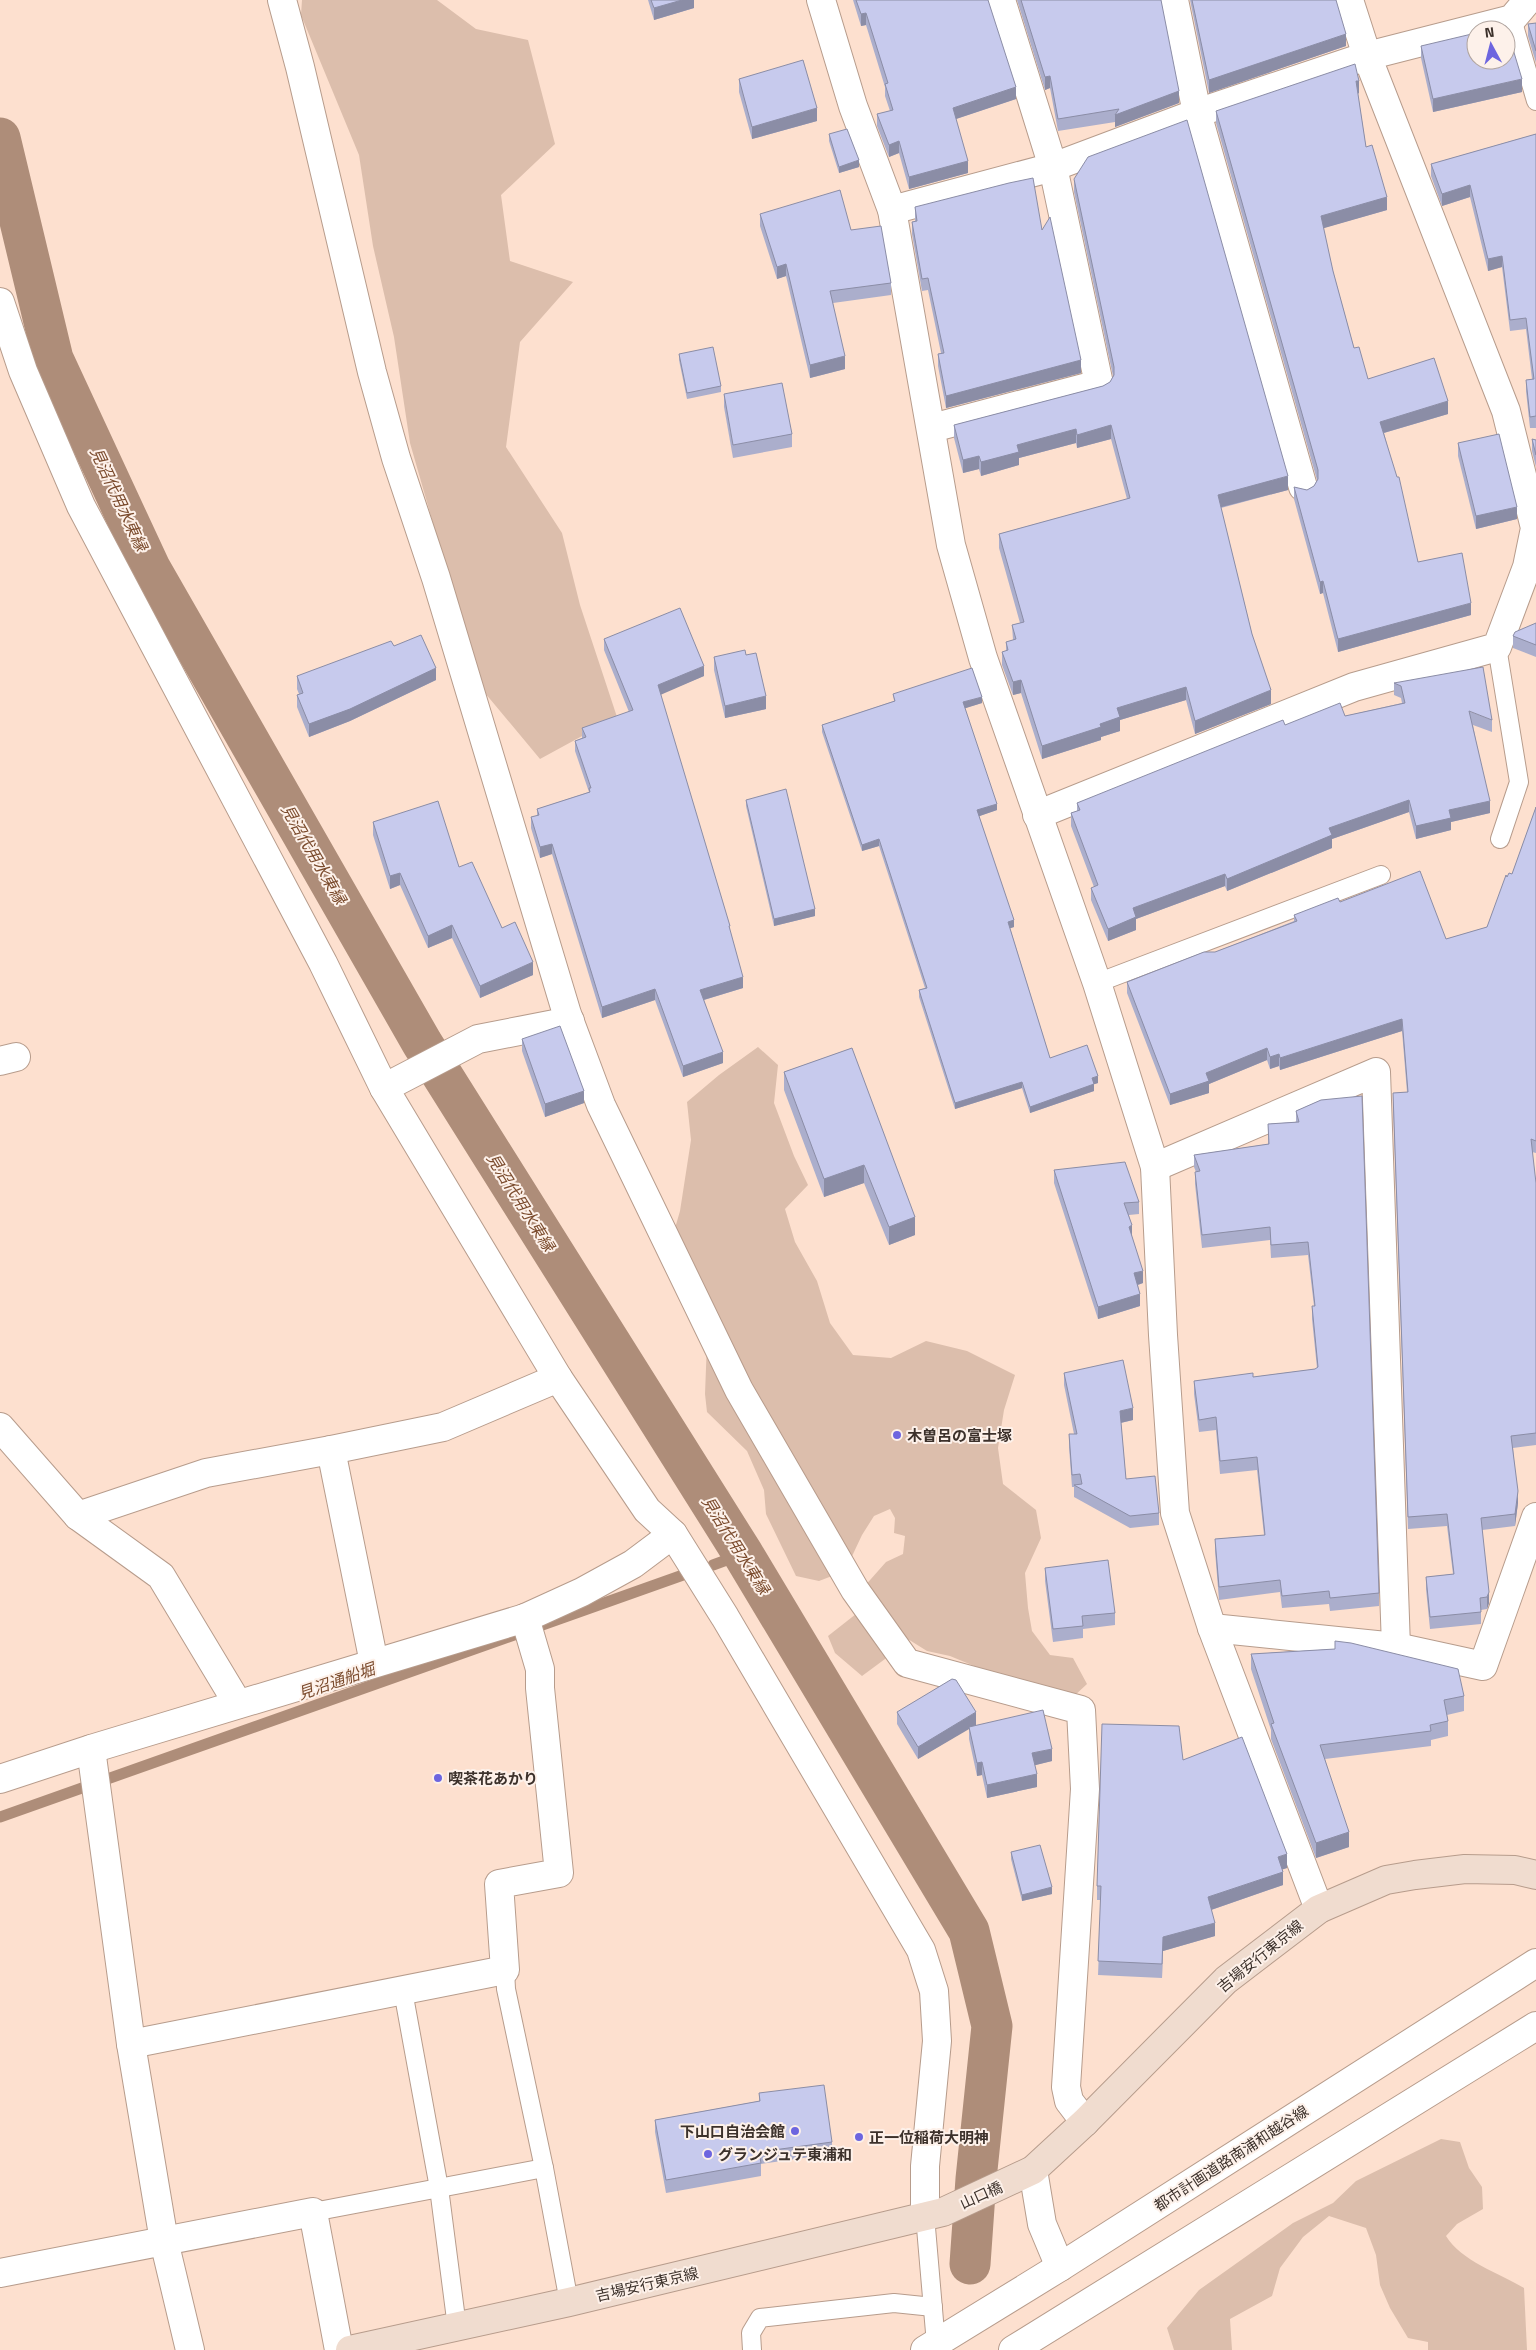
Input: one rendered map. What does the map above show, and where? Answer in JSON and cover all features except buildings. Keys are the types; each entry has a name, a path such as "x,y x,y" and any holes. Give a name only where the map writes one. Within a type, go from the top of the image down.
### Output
{"main road":[{"name":"吉場安行東京線","path":"1026,2174 1085,2122 1226,1980 1319,1909 1386,1880 1415,1875 1465,1869 1516,1870 1536,1875"},
{"name":"山口橋","path":"934,2214 1026,2174"},
{"name":"吉場安行東京線","path":"350,2350 570,2302 934,2214"}],"street":[{"path":"282,0 305,86 372,372 393,448 436,578 570,1021 601,1105 739,1390 855,1590 907,1663 1081,1710 1085,1789 1066,2087 1069,2101 1085,2122"},
{"path":"821,0 853,106 892,210 932,428 951,545 983,658 1036,815 1097,983 1155,1167 1163,1335 1176,1514 1212,1628 1319,1909"},
{"path":"932,428 1099,384 1053,168 1002,0"},
{"path":"1174,0 1197,113 1303,487"},
{"path":"1036,815 1354,688 1497,648 1531,568 1535,528 1506,411 1367,56 1349,0"},
{"path":"892,210 1053,168 1197,113 1367,56 1520,9"},
{"path":"0,302 23,371 81,506 323,963 384,1088 558,1378 647,1510 673,1534 730,1625 921,1950 934,1991 937,2041 925,2166 934,2214"},
{"path":"384,1088 478,1039 570,1021"},
{"path":"1155,1167 1376,1072 1396,1646"},
{"path":"78,1516 206,1473 443,1427 558,1378"},
{"path":"0,1427 78,1516 160,1576 238,1704"},
{"path":"331,1450 374,1663"},
{"path":"1212,1628 1396,1646 1483,1666 1536,1517"},
{"path":"0,1779 91,1749 525,1618 582,1592 633,1564 673,1534"},
{"path":"130,2044 504,1970 499,1884 559,1873 540,1688 540,1668 525,1618"},
{"path":"91,1749 130,2044 164,2241 190,2350"},
{"name":"都市計画道路南浦和越谷線","path":"931,2347 1060,2267 1536,1963"},
{"path":"1029,2346 1536,2026"},
{"path":"1026,2174 1042,2224 1060,2267"},
{"path":"0,2273 313,2212 339,2350"}],"lane":[{"path":"1520,9 1536,101"},
{"path":"1497,648 1519,782 1500,839"},
{"path":"1097,983 1381,875"},
{"path":"504,1970 506,1988 570,2302"},
{"path":"402,1991 439,2188 457,2327"},
{"path":"313,2212 544,2168"},
{"path":"931,2347 934,2214"},
{"path":"752,2350 751,2333 760,2318 894,2303 933,2307"}],"shaded area":[{"path":"302,0 437,0 476,29 528,40 555,144 501,195 510,261 573,282 520,342 506,447 562,533 580,605 617,717 540,759 480,687 410,443 394,337 373,246 359,155 301,15"},
{"path":"758,1047 778,1065 774,1103 794,1156 808,1185 785,1209 795,1242 817,1281 830,1323 853,1355 891,1358 926,1341 967,1351 1015,1375 1004,1410 998,1448 1003,1484 1036,1510 1041,1538 1025,1573 1032,1631 1050,1655 1073,1658 1087,1684 1073,1697 1008,1680 950,1656 927,1651 895,1631 885,1659 862,1676 835,1653 828,1636 856,1614 855,1597 886,1562 903,1554 905,1536 894,1533 895,1518 890,1509 874,1516 862,1535 845,1571 819,1581 796,1576 766,1514 764,1490 747,1451 707,1412 705,1394 707,1342 664,1266 680,1211 691,1140 687,1102 719,1075"},
{"path":"1441,2139 1460,2142 1469,2168 1482,2187 1483,2209 1457,2224 1446,2236 1461,2253 1481,2266 1524,2288 1527,2350 1428,2350 1428,2342 1408,2338 1390,2308 1380,2285 1376,2255 1366,2228 1329,2216 1303,2237 1280,2268 1272,2296 1230,2319 1232,2350 1174,2350 1167,2328 1199,2290 1293,2223 1333,2203 1356,2181"}],"waterway":[{"name":"見沼代用水東縁","path":"0,138 53,359 150,568 422,1043 743,1554 969,1931 992,2026 976,2179 970,2264"},
{"name":"見沼通船堀","path":"713,1565 743,1554"},
{"name":"見沼通船堀","path":"531,1629 683,1575"},
{"name":"見沼通船堀","path":"0,1817 514,1635"}],"place":[{"name":"木曽呂の富士塚","path":"897,1435"},
{"name":"喫茶花あかり","path":"438,1778"},
{"name":"下山口自治会館","path":"795,2131"},
{"name":"正一位稲荷大明神","path":"859,2137"},
{"name":"グランジュテ東浦和","path":"708,2154"}]}
